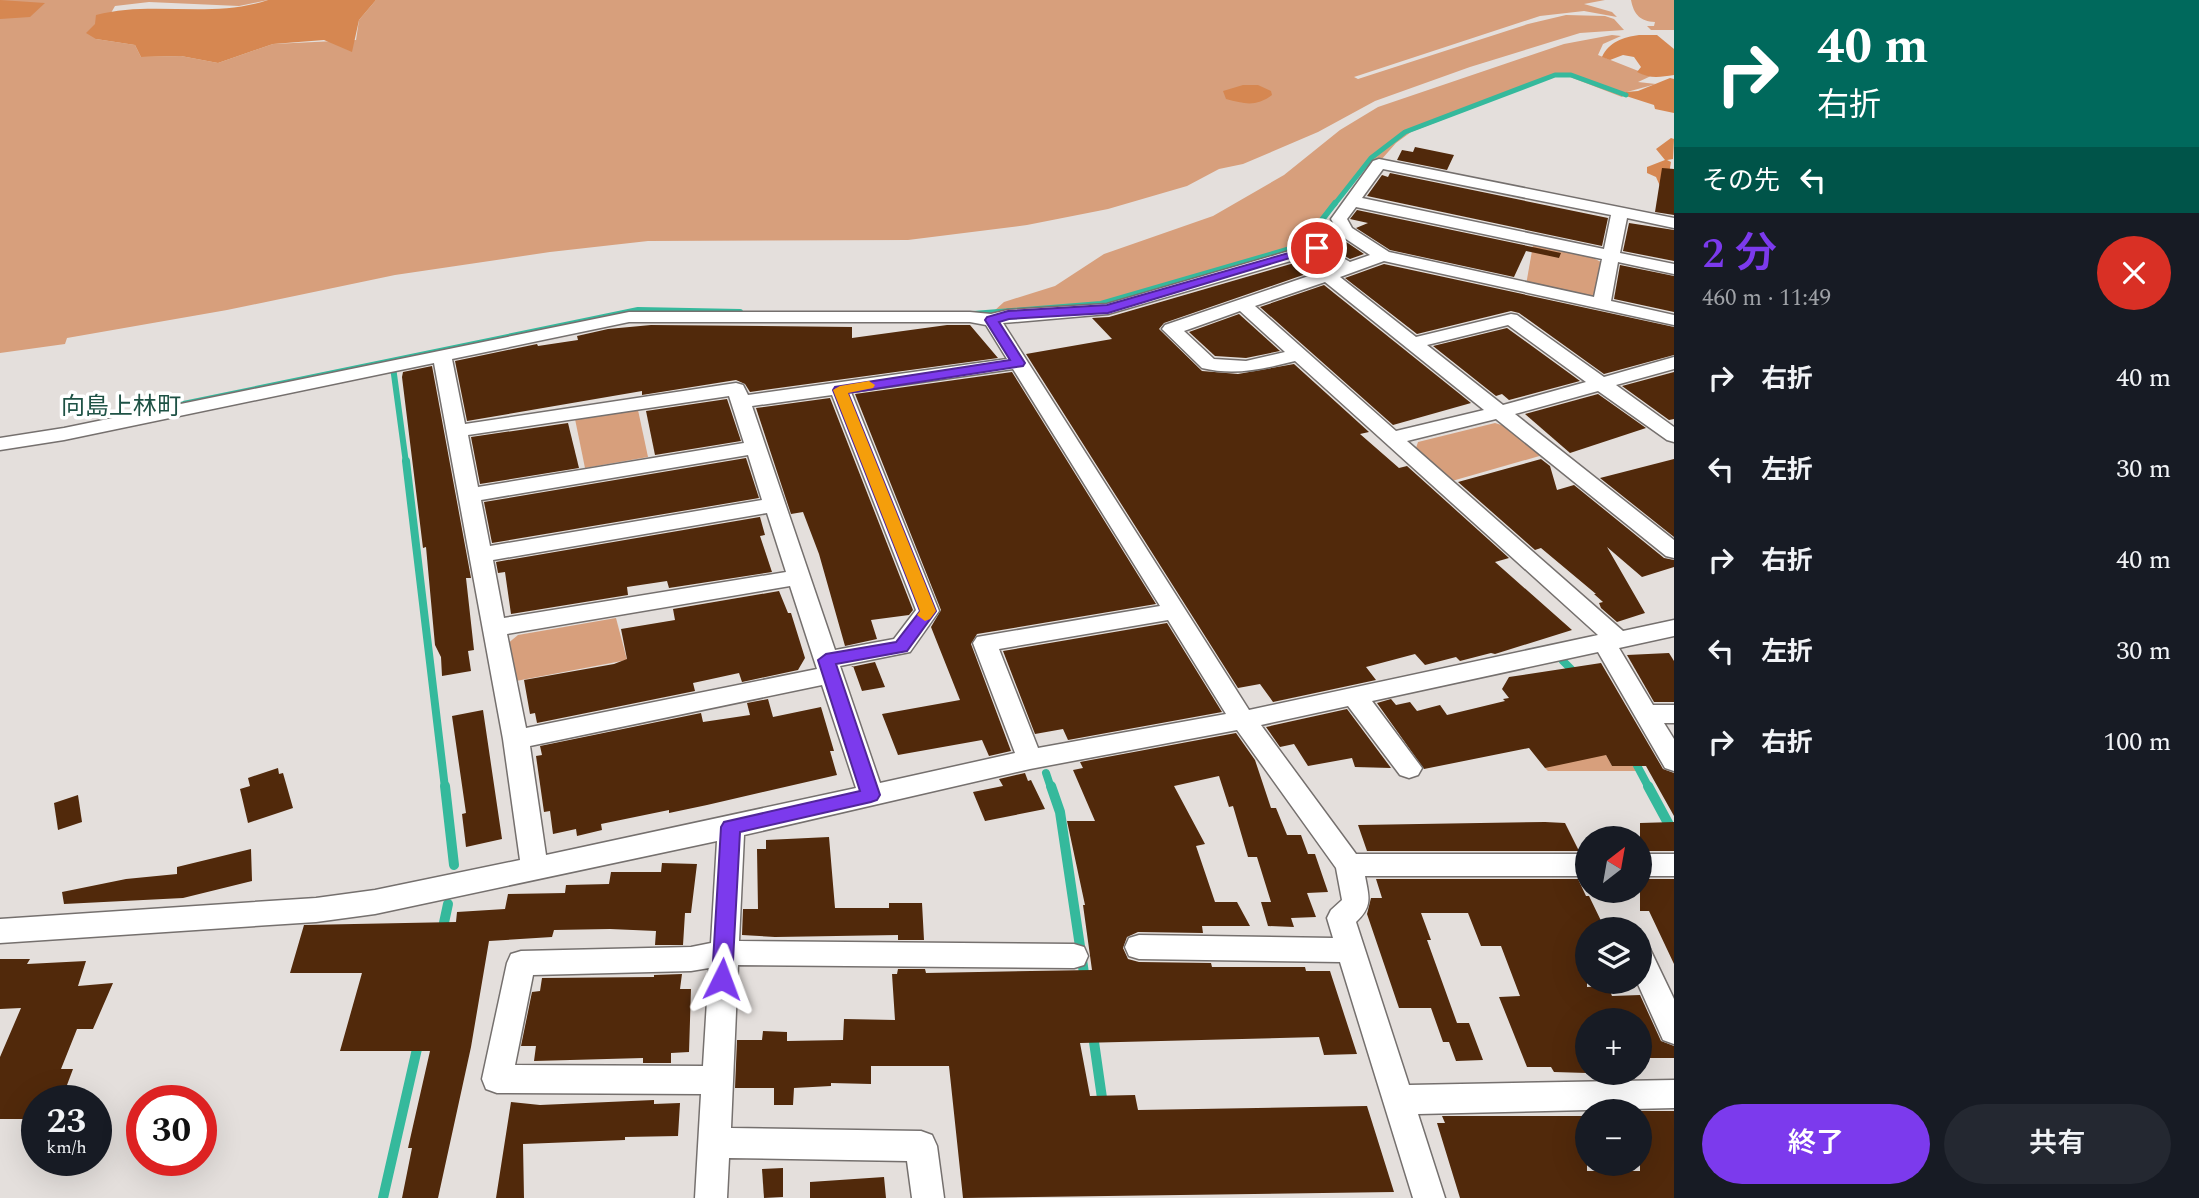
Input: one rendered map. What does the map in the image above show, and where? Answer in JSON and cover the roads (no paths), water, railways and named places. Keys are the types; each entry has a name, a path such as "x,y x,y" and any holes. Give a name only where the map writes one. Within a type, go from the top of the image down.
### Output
{"street":[{"path":"1674,223 1379,164 1339,219 1346,231 1383,256 1674,320"},
{"path":"1352,201 1674,269"},
{"path":"1601,305 1620,212"},
{"path":"0,444 64,434 442,354 642,315 970,317 992,320 1008,315 1108,309 1317,248 1348,268"},
{"path":"1297,355 1246,367 1209,364 1171,329 1383,256"},
{"path":"1328,276 1674,551"},
{"path":"1243,304 1393,438 1611,641 1646,714 1674,761"},
{"path":"1413,343 1511,319 1674,436"},
{"path":"992,320 1244,720 1349,865 1357,905 1341,918 1429,1198"},
{"path":"442,354 516,739 535,870"},
{"path":"741,402 1019,363"},
{"path":"1393,438 1501,412 1674,363"},
{"path":"457,430 736,389 871,795"},
{"path":"516,739 829,667 902,646 928,611 840,390"},
{"path":"469,495 755,447"},
{"path":"481,555 775,505"},
{"path":"495,628 799,578"},
{"path":"1030,759 985,643 1175,611"},
{"path":"0,930 316,910 375,902 535,870 1030,759 1244,720 1611,641 1671,635"},
{"path":"1353,695 1409,768"},
{"path":"1646,714 1674,714"},
{"path":"712,1198 731,827"},
{"path":"1349,865 1575,865"},
{"path":"1652,865 1674,865"},
{"path":"1139,947 1352,950"},
{"path":"716,1080 497,1079 521,963 691,960 723,953 1074,956"},
{"path":"1652,984 1674,1031"},
{"path":"1398,1100 1674,1094"},
{"path":"715,1143 922,1146 928,1198"}],"waterway":[{"path":"1334,205 1371,158 1405,132 1555,75 1571,75 1626,95"},
{"path":"973,314 1101,304 1311,243 1319,235 1318,225 1335,203"},
{"path":"164,408 638,310 740,312"},
{"path":"393,367 406,463"},
{"path":"406,461 445,788"},
{"path":"1563,661 1576,674"},
{"path":"1632,756 1649,788"},
{"path":"1046,773 1051,788"},
{"path":"445,786 454,865"},
{"path":"1051,786 1060,812 1085,980"},
{"path":"1648,786 1674,834"},
{"path":"442,932 448,904"},
{"path":"1093,1035 1103,1105"},
{"path":"383,1198 419,1040"}],"district":[{"name":"向島上林町","path":"121,407"}]}
